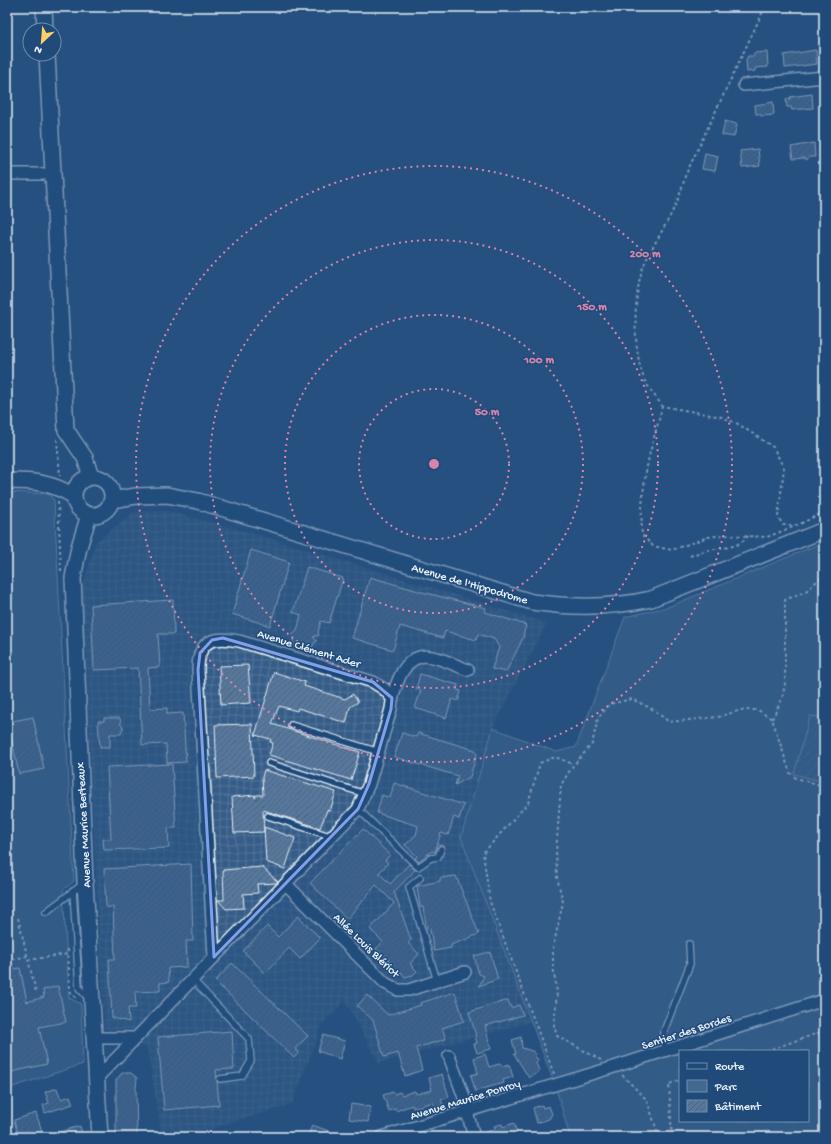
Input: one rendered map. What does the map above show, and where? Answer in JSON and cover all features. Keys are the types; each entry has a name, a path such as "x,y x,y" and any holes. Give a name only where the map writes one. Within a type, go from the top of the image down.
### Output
{"main road":[{"path":"44,7 45,22"},
{"path":"47,62 66,430 86,458 91,477"},
{"path":"91,477 103,479 107,483 112,494 112,500 106,510 95,515 84,513 76,506 74,496 74,490 81,481 91,477"},
{"path":"7,481 42,482 54,485 74,496"},
{"name":"Avenue de l'Hippodrome","path":"112,500 136,496 167,494 198,501 532,602 554,606 621,605 651,599 824,530"},
{"name":"Avenue Maurice Berteaux","path":"89,515 79,547 73,578 79,886 95,1038 100,1137"}],"street":[{"path":"744,85 824,77"},
{"path":"7,174 52,174"},
{"name":"Avenue Clément Ader","path":"214,957 198,670 200,653 212,640 223,638 239,641 374,682 384,688 392,698"},
{"path":"97,1078 358,809 366,794 379,752 391,709 392,698 403,669 411,659 422,656 433,657 468,670"},
{"name":"Allée Louis Blériot","path":"286,884 385,983 398,990 409,990 465,972"},
{"name":"Sentier des Bordes","path":"557,1085 824,1000"},
{"path":"95,1038 135,1038"},
{"path":"450,1056 468,1112 474,1137"},
{"name":"Avenue Maurice Ponroy","path":"382,1137 557,1085"}],"lane":[{"path":"291,724 379,752"},
{"path":"269,763 366,794"},
{"path":"358,809 418,867 431,858 438,857 441,849"},
{"path":"268,816 327,835 331,838"},
{"path":"420,878 409,887 437,981"},
{"path":"46,912 79,886"},
{"path":"664,1051 664,1031 690,964 689,944"},
{"path":"192,980 249,1039 251,1060 242,1076 220,1079"}],"path":[{"path":"765,7 685,176 677,203 646,260 641,275 635,330 638,359 645,381 662,406 659,424 651,446 642,504 642,534 653,546 672,550 708,537 723,535 767,537 798,525 824,512"},
{"path":"662,406 722,417 738,424 773,447 784,468 778,517 782,525 798,525"},
{"path":"690,556 708,550 737,546 744,542 748,536"},
{"path":"772,719 782,699 785,684 785,600 806,591 824,575"},
{"path":"659,1137 648,1100 614,1067 557,1036 554,1026 557,992 553,966 553,948 563,902 557,877 560,785 574,764 592,744 598,718 610,704 632,699 654,710 668,722 718,717 741,710 758,710 772,719 790,773 796,778 824,786"},
{"path":"557,1085 490,902 484,853 528,803 540,763 555,756 574,764"},
{"path":"18,918 36,992"},
{"path":"28,960 68,954"},
{"path":"7,961 27,956"},
{"path":"769,1050 824,1031"},
{"path":"672,1137 669,1084 679,1080"}],"highlighted area":[{"path":"223,638 373,682 392,698 391,709 369,784 358,809 214,957 198,670 200,653 212,640"}],"shaded area":[{"path":"166,511 252,533 547,623 493,728 461,837 531,1022 379,1063 345,1001 323,1023 292,1104 183,1137 162,1137 147,1048 104,1028 81,593 96,542 134,512"}],"green space":[{"path":"7,492 48,494 54,500 74,881 63,890 69,998 81,1004 83,1064 7,1089"},
{"path":"824,542 824,1137 570,1137 555,1085 461,837 493,728 556,752 576,747 625,617 668,607"},
{"path":"810,716 824,718 824,782 794,774"}],"building":[{"path":"816,50 817,64 785,68 784,55"},
{"path":"767,52 768,67 755,68 755,71 747,72 746,60 748,56 754,56 754,53"},
{"path":"812,94 813,108 792,110 791,107 787,107 786,99 790,99 790,97"},
{"path":"773,102 774,115 761,116 760,114 756,114 755,105"},
{"path":"725,121 737,124 734,137 722,135"},
{"path":"814,143 815,157 809,157 807,160 804,158 793,159 791,147"},
{"path":"758,149 760,166 742,168 740,151"},
{"path":"705,153 718,156 715,171 702,169"},
{"path":"251,550 289,562 270,626 232,614"},
{"path":"307,567 343,578 329,623 321,621 318,632 319,635 313,637 317,641 314,643 311,651 302,648 300,650 292,645 294,637 292,635 297,631 301,615 293,612"},
{"path":"370,577 486,608 485,612 526,625 524,636 506,672 492,669 499,647 494,639 478,634 476,640 445,631 443,638 400,626 393,650 352,638"},
{"path":"173,600 174,634 158,634 160,667 148,668 150,709 167,708 167,714 183,713 186,762 167,763 166,744 142,745 138,668 94,670 91,605"},
{"path":"248,665 251,703 221,705 219,666"},
{"path":"274,672 305,682 304,686 345,699 353,694 358,702 350,707 346,723 298,708 297,711 279,706 272,724 360,752 351,780 269,755 273,743 270,742 271,739 255,735"},
{"path":"420,674 458,685 457,690 461,691 458,701 452,699 446,718 415,708 421,690 416,689"},
{"path":"33,717 44,769 19,774 8,722"},
{"path":"104,718 120,718 121,725 123,727 121,734 110,734 110,747 100,747 98,721 104,721"},
{"path":"252,724 254,776 217,778 215,725"},
{"path":"402,733 416,737 418,733 475,750 477,753 470,777 455,785 458,776 394,757"},
{"path":"172,764 176,828 168,828 169,848 104,850 103,839 111,839 107,767"},
{"path":"264,770 336,792 330,811 327,810 320,828 263,810 264,832 234,833 232,797 255,795 255,798 256,795 263,795 262,777"},
{"path":"394,783 464,805 459,819 454,817 448,835 441,833 435,852 432,851 418,862 415,858 417,856 405,845 416,835 418,826 377,813 382,795 390,798"},
{"path":"264,827 295,838 285,869 266,862"},
{"path":"363,829 390,855 385,860 388,863 379,873 390,884 409,864 415,870 394,892 411,940 408,943 419,954 410,964 417,971 413,975 405,977 401,972 397,977 386,966 390,962 376,949 383,942 370,929 394,903 376,885 347,919 310,883"},
{"path":"191,864 193,941 186,941 187,967 168,968 169,982 160,983 160,991 135,992 136,1008 128,1008 129,1022 112,1018 109,959 115,959 113,907 106,907 104,869"},
{"path":"262,867 278,882 257,884 258,893 243,894 244,908 226,909 218,900 224,900 223,870"},
{"path":"456,876 479,934 451,945 451,948 434,951 430,929 427,930 423,907 420,907 417,886 440,881 440,878"},
{"path":"298,916 320,938 300,959 289,948 265,973 243,951 267,926 278,937"},
{"path":"490,952 498,979 479,986 484,976 479,974 474,956"},
{"path":"232,963 308,1036 295,1049 299,1052 294,1058 215,981"},
{"path":"20,968 27,1002 44,997 43,990 58,986 66,1022 39,1027 47,1064 7,1073 7,970"},
{"path":"455,992 464,1021 442,1028 446,1039 416,1048 422,1070 405,1076 398,1053 384,1057 373,1020 357,1006 367,995 388,1015 421,1005 420,1003"},
{"path":"508,1000 511,1008 519,1005 523,1015 485,1026 491,1049 477,1053 474,1044 477,1043 476,1036 469,1012"},
{"path":"232,1031 234,1069 216,1070 219,1105 164,1110 158,1037"},
{"path":"323,1035 345,1041 340,1059 318,1051"},
{"path":"521,1037 522,1048 532,1051 536,1054 535,1057 538,1059 536,1064 540,1071 529,1078 514,1054 516,1054 512,1040"},
{"path":"485,1054 489,1067 499,1064 503,1066 509,1064 513,1077 503,1080 504,1083 475,1091 471,1075 478,1073 474,1058"},
{"path":"122,1073 131,1073 137,1078 137,1137 116,1137 116,1080"},
{"path":"442,1074 449,1097 441,1100 443,1105 435,1108 433,1102 413,1108 412,1105 396,1111 395,1109 389,1111 383,1095 393,1092 394,1094 400,1092 402,1095 415,1091 416,1094 432,1090 429,1078"},
{"path":"57,1088 61,1099 70,1096 73,1104 45,1113 43,1105 49,1103 45,1092"},
{"path":"351,1104 371,1107 368,1122 349,1119"},
{"path":"542,1105 543,1108 549,1106 552,1114 549,1119 537,1123 533,1108"},
{"path":"36,1113 44,1137 29,1137 28,1131 18,1135 14,1120"},
{"path":"514,1123 517,1134 507,1137 481,1137 480,1134 495,1129 494,1126 502,1124 503,1127"},
{"path":"312,1125 329,1131 327,1137 308,1137"},
{"path":"80,1126 83,1137 50,1137 49,1135"}]}
